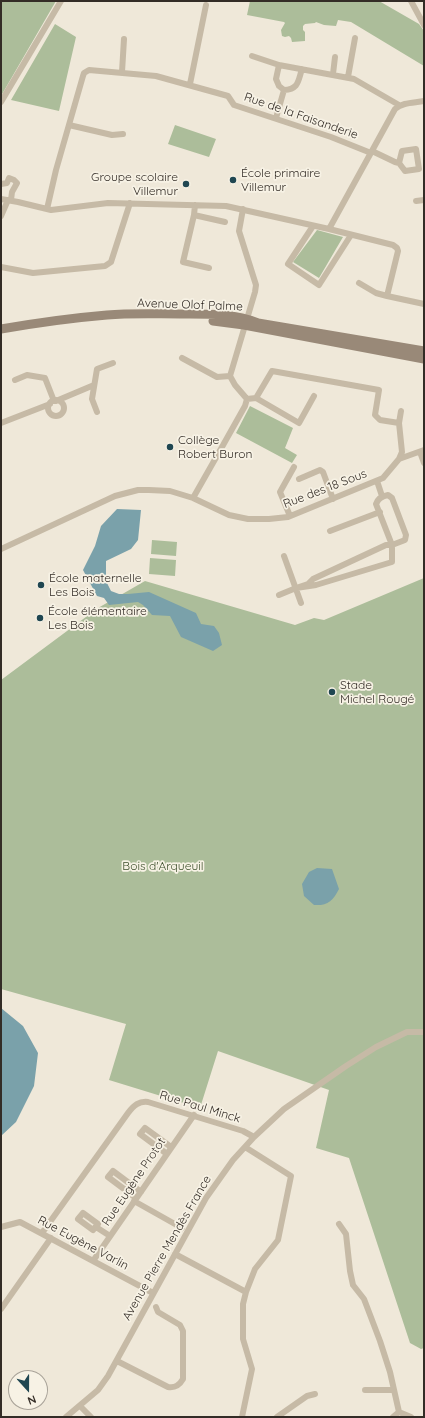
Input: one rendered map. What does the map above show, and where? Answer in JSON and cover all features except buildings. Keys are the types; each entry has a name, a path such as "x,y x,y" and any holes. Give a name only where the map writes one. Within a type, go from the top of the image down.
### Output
{"main road":[{"name":"Avenue Olof Palme","path":"1,329 62,319 116,315 194,314 309,330 424,351"},
{"name":"Avenue Olof Palme","path":"1,334 79,323 128,320 173,319 246,322 424,359"}],"street":[{"path":"1,102 61,1"},
{"path":"411,1 424,25"},
{"path":"190,84 206,4"},
{"path":"348,77 355,38"},
{"path":"122,72 124,39"},
{"path":"252,56 279,65 354,79 399,106"},
{"path":"333,74 335,57"},
{"path":"279,65 276,79 279,86 284,90 292,90 297,85 302,69"},
{"name":"Rue de la Faisanderie","path":"47,209 56,170 84,73 91,70 156,76 190,84 228,96 234,105 331,137 399,163"},
{"path":"276,118 284,90"},
{"path":"329,229 395,109 399,106 424,101"},
{"path":"69,125 112,135 124,134"},
{"path":"1,184 6,183 9,178 14,180 16,183 1,216"},
{"path":"1,199 47,209 108,203 226,206 393,245 398,251 387,296"},
{"path":"416,201 424,200"},
{"path":"1,267 33,273 106,266 111,262 130,203"},
{"path":"195,205 183,262 209,268"},
{"path":"243,209 238,231 256,285 230,376 235,385 247,399"},
{"path":"194,215 224,222"},
{"path":"313,226 288,264 319,285 351,235"},
{"path":"359,283 376,293 424,304"},
{"path":"182,358 218,377 230,376"},
{"path":"97,412 92,399 96,369 113,363"},
{"path":"256,398 272,370 379,390 375,415 380,420 398,423"},
{"path":"15,380 27,375 45,378 53,402"},
{"path":"1,423 94,385"},
{"path":"247,399 256,398 299,423 314,396"},
{"path":"193,498 245,406 247,399"},
{"path":"399,459 402,452 398,423 401,411"},
{"path":"399,459 422,451 424,463"},
{"name":"Rue des 18 Sous","path":"1,549 92,506 115,496 131,492 162,490 193,498 229,514 248,519 269,519 290,516 383,478 399,459"},
{"path":"290,516 280,492 294,466"},
{"path":"299,479 320,470 323,472 333,499"},
{"path":"377,481 382,496"},
{"path":"279,595 296,588 308,584 313,579 386,545 392,545 405,540 406,536 392,498 388,495 382,496 376,504 392,545 392,562 316,585 296,588"},
{"path":"330,531 380,512"},
{"path":"284,556 301,603"},
{"name":"Avenue Pierre Mendès France","path":"66,1417 98,1390 108,1376 206,1198 228,1167 254,1137 284,1109 376,1047 407,1032 424,1032"},
{"name":"Rue Paul Minck","path":"42,1233 128,1113 137,1103 148,1102 194,1115 243,1131 254,1137"},
{"name":"Rue Eugène Protot","path":"93,1261 194,1115"},
{"path":"167,1154 140,1134 145,1128 171,1147"},
{"path":"242,1417 252,1369 243,1339 244,1304 246,1292 255,1269 278,1240 291,1176 245,1147"},
{"path":"141,1192 113,1171 108,1177 135,1199 182,1228"},
{"name":"Rue Eugène Varlin","path":"1,1227 20,1222 153,1293"},
{"path":"339,1224 346,1234 353,1286 364,1300 370,1315 390,1372 399,1412"},
{"path":"96,1227 110,1236"},
{"path":"1,1309 51,1238"},
{"path":"175,1254 246,1292"},
{"path":"117,1361 168,1387 174,1388 180,1384 183,1379 183,1331 180,1326 158,1312 156,1307"},
{"path":"364,1390 394,1390"},
{"path":"277,1417 307,1396 316,1394"},
{"path":"80,1406 91,1417"},
{"path":"393,1417 399,1412"},
{"path":"399,1412 411,1417"}],"green space":[{"path":"1,1 56,1 1,96"},
{"path":"250,1 379,1 419,24 424,31 424,66 351,22 338,20 336,26 324,25 316,22 305,24 303,26 303,30 305,32 305,41 292,42 289,36 282,36 281,30 285,23 284,22 247,15"},
{"path":"55,24 76,37 59,111 11,100"},
{"path":"175,125 216,139 209,157 168,144"},
{"path":"317,230 343,237 319,278 293,262"},
{"path":"250,406 293,428 285,448 297,455 292,463 236,433"},
{"path":"152,540 177,542 176,556 151,554"},
{"path":"150,558 176,560 175,576 149,574"},
{"name":"Bois d'Arqueuil","path":"424,578 424,1348 421,1349 410,1343 349,1158 316,1148 329,1090 218,1051 200,1108 109,1080 126,1024 1,989 1,680 98,608 145,581 295,625 314,618 324,620"}],"water":[{"path":"117,509 141,510 138,540 131,549 106,561 106,581 111,591 119,594 149,592 196,613 201,624 214,626 219,633 222,645 213,651 181,637 170,616 152,615 143,605 138,602 109,605 104,598 97,596 83,570 95,546 101,526"},
{"path":"317,868 332,869 339,889 332,900 323,905 314,905 304,896 302,884 309,872"},
{"path":"1,1008 23,1026 38,1053 34,1086 16,1122 1,1136"}],"place":[{"name":"École primaire Villemur","path":"233,180"},
{"name":"Groupe scolaire Villemur","path":"186,184"},
{"name":"Collège Robert Buron","path":"170,447"},
{"name":"École maternelle Les Bois","path":"41,585"},
{"name":"École élémentaire Les Bois","path":"40,618"},
{"name":"Stade Michel Rougé","path":"332,692"}]}
